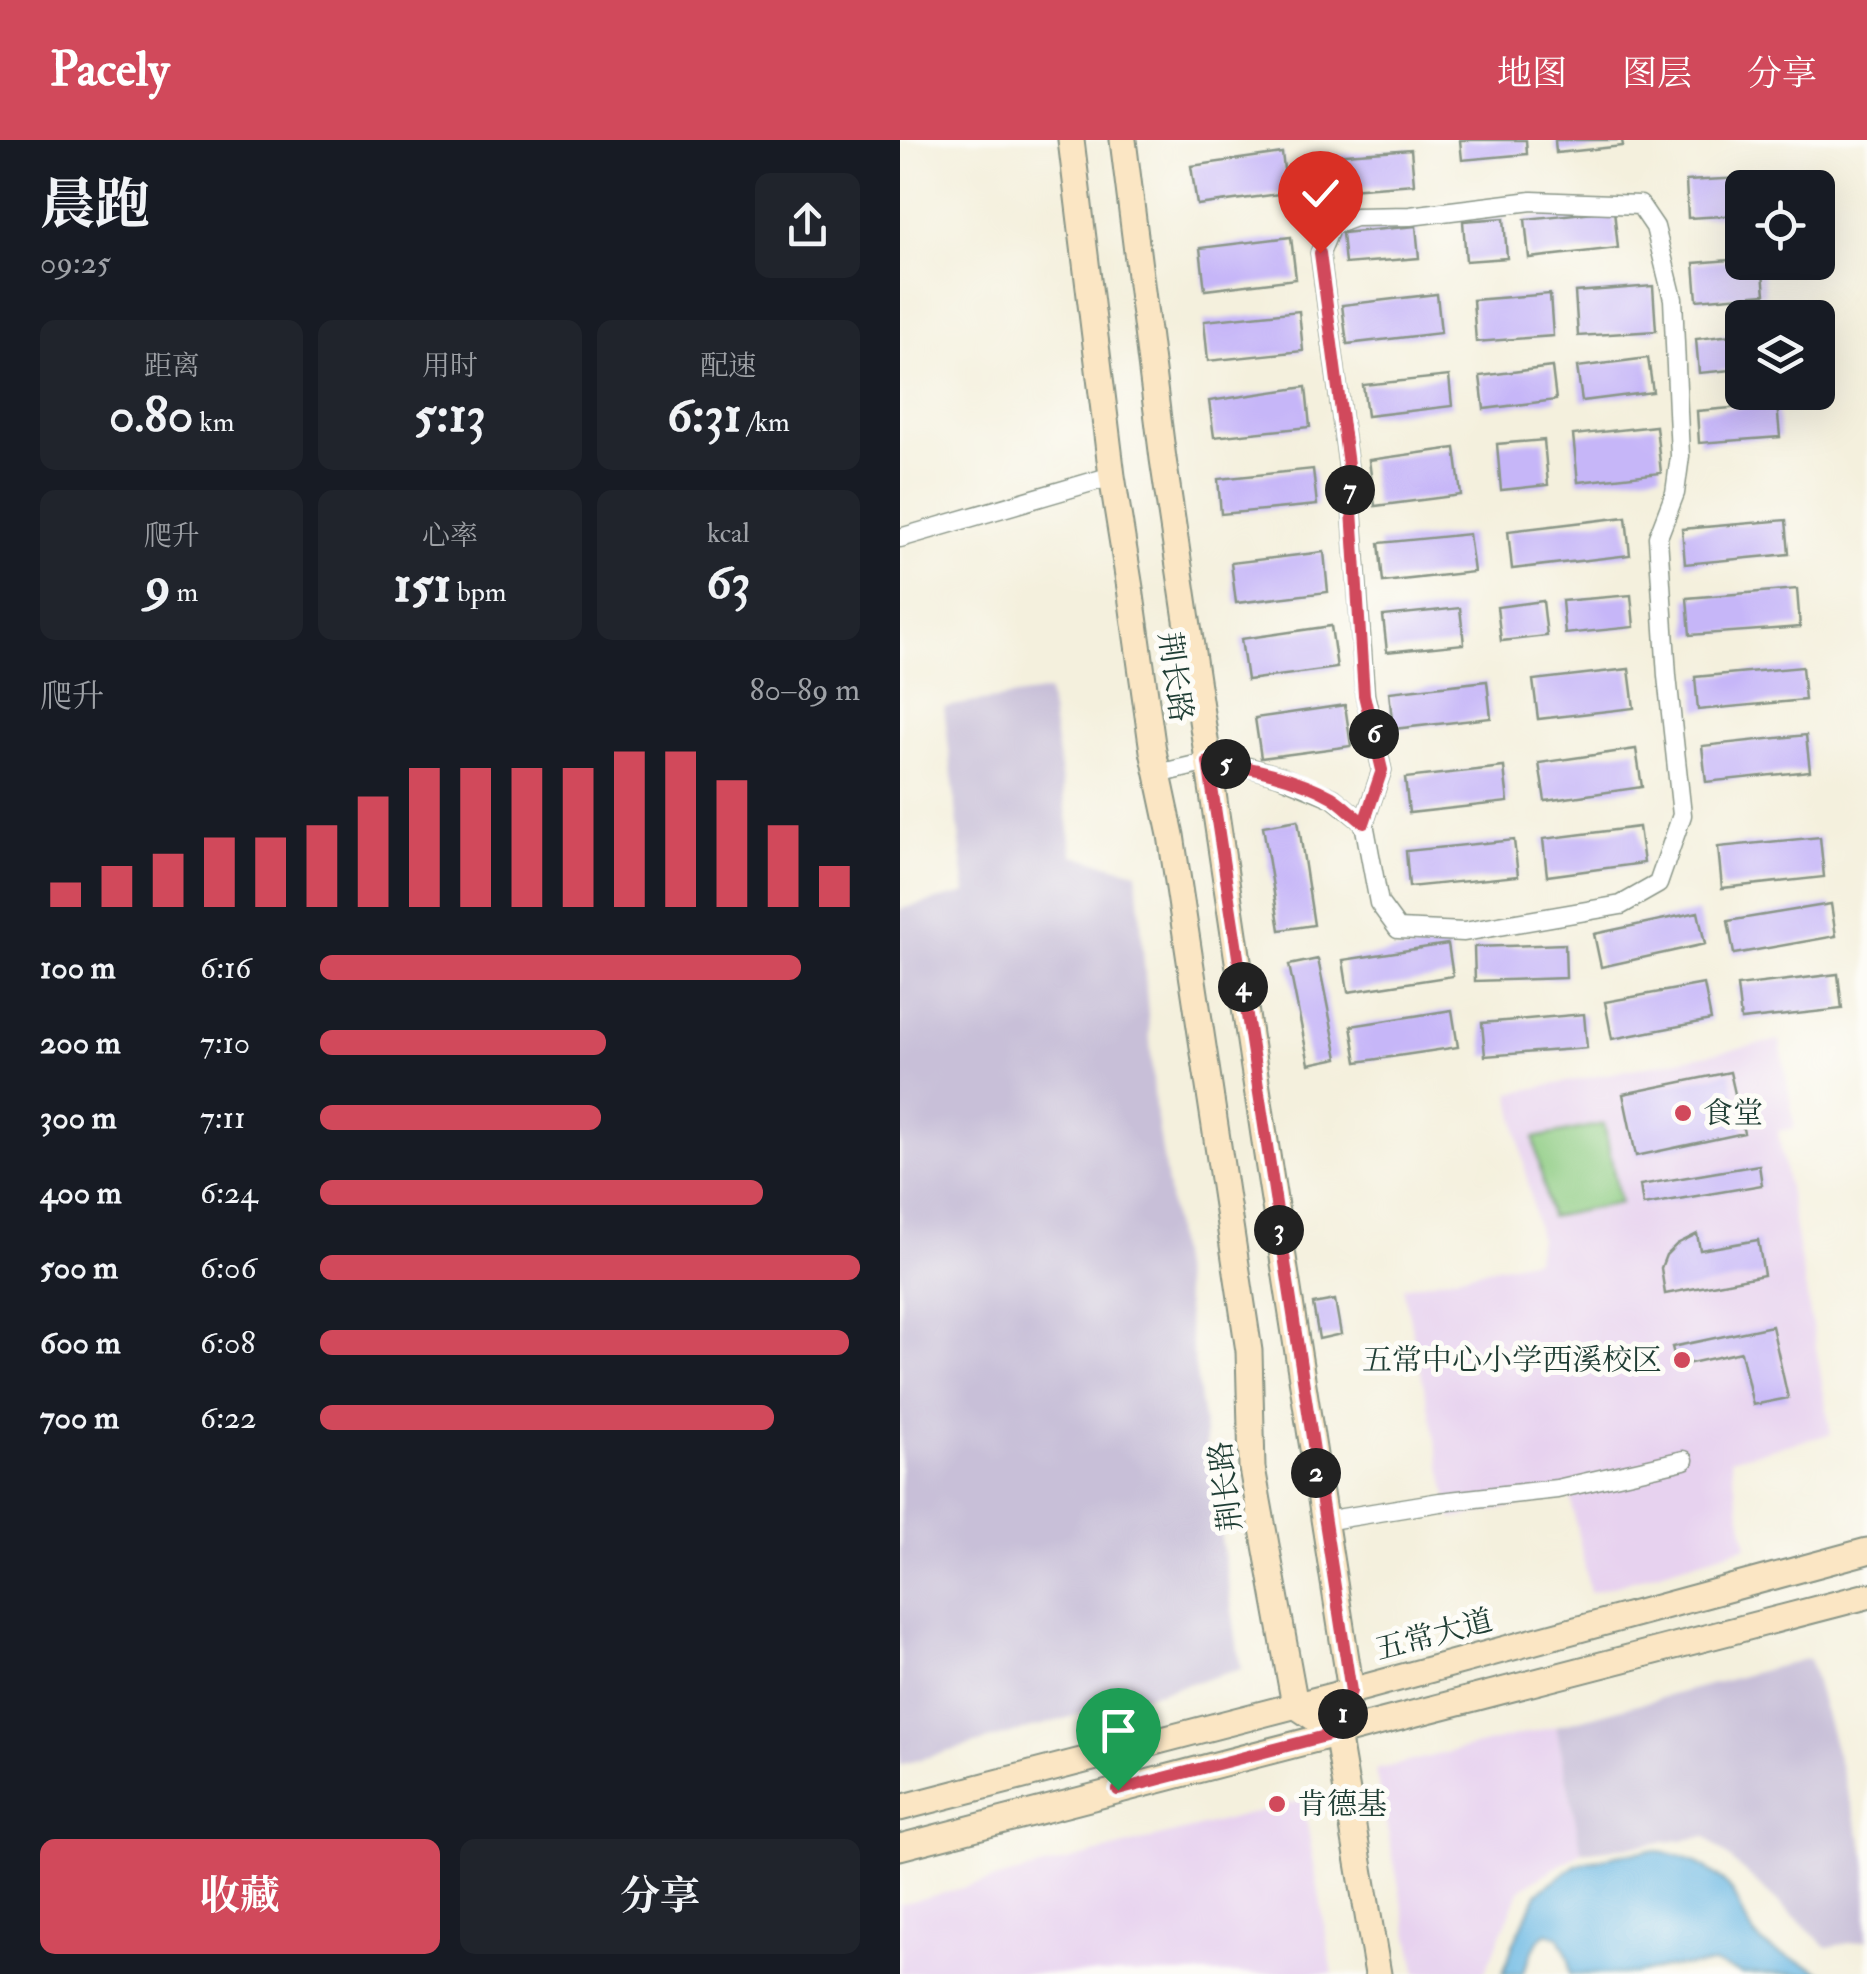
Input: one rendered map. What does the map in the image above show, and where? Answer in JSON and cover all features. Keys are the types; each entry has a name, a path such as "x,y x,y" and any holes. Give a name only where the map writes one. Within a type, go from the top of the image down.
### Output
{"main road":[{"name":"荆长路","path":"1071,140 1112,476 1250,1351 1252,1468 1294,1706"},
{"name":"荆长路","path":"1124,140 1163,459 1351,1691 1337,1733 1378,1974"},
{"name":"五常大道","path":"900,1808 1867,1551"},
{"path":"900,1847 1867,1596"},
{"path":"1294,1706 1337,1733"}],"street":[{"path":"1158,774 1208,762 1241,765 1333,798 1364,823 1380,903 1398,929 1464,932 1622,906 1658,884 1682,816 1658,537 1675,493 1680,456 1673,299 1655,227 1640,206 1532,201 1410,216 1355,216 1331,226 1320,253 1350,480 1364,695 1382,770 1364,823"},
{"path":"900,538 1112,476"},
{"path":"1324,1521 1440,1502 1558,1489 1684,1460"}],"shaded area":[{"path":"1048,691 1073,855 1137,872 1155,1105 1241,1669 900,1765 900,909 966,893 944,707"},
{"name":"五常中心小学西溪校区","path":"1780,1040 1795,1128 1778,1131 1831,1434 1730,1459 1747,1546 1590,1593 1570,1495 1452,1519 1403,1287 1535,1259 1539,1239 1510,1093"},
{"path":"1809,1658 1867,1858 1867,1940 1827,1947 1706,1837 1582,1852 1556,1726"},
{"path":"1556,1726 1582,1852 1521,1888 1484,1974 1417,1974 1375,1770"},
{"path":"1303,1800 1333,1974 900,1974 900,1904"}],"green space":[{"path":"1604,1124 1620,1203 1550,1217 1534,1138"}],"water":[{"path":"1651,1850 1688,1859 1711,1872 1730,1889 1760,1941 1823,1974 1742,1974 1714,1964 1635,1974 1570,1974 1569,1959 1559,1937 1547,1933 1538,1940 1522,1974 1503,1974 1538,1892 1576,1865"}],"building":[{"path":"1460,140 1526,140 1527,154 1462,160"},
{"path":"1555,140 1622,140 1623,146 1556,153"},
{"path":"1411,149 1414,184 1322,191 1319,156"},
{"path":"1282,153 1287,193 1197,205 1191,166"},
{"path":"1725,179 1725,216 1688,218 1686,181"},
{"path":"1614,210 1618,248 1529,258 1525,219"},
{"path":"1504,218 1507,258 1466,261 1463,221"},
{"path":"1416,226 1419,258 1345,264 1342,233"},
{"path":"1291,237 1296,279 1205,290 1200,248"},
{"path":"1725,260 1725,280 1764,280 1765,294 1697,300 1694,263"},
{"path":"1653,286 1656,331 1578,336 1575,292"},
{"path":"1437,294 1441,333 1347,344 1342,305"},
{"path":"1550,294 1553,336 1476,342 1473,300"},
{"path":"1299,311 1303,351 1208,361 1204,321"},
{"path":"1725,336 1725,371 1699,373 1696,339"},
{"path":"1648,358 1653,392 1582,401 1577,367"},
{"path":"1552,367 1556,400 1484,409 1480,376"},
{"path":"1449,376 1452,406 1367,416 1363,385"},
{"path":"1306,387 1310,427 1214,437 1209,401"},
{"path":"1778,410 1780,437 1699,443 1697,411"},
{"path":"1656,426 1661,473 1578,482 1573,435"},
{"path":"1544,440 1548,485 1501,490 1497,444"},
{"path":"1455,448 1461,495 1375,506 1369,460"},
{"path":"1313,469 1317,505 1221,514 1218,479"},
{"path":"1626,517 1630,555 1512,569 1508,531"},
{"path":"1786,520 1789,554 1685,564 1682,529"},
{"path":"1469,534 1474,572 1383,582 1379,543"},
{"path":"1324,552 1328,592 1236,603 1231,563"},
{"path":"1797,589 1800,627 1690,635 1687,598"},
{"path":"1631,595 1634,627 1565,634 1562,601"},
{"path":"1543,601 1547,636 1501,641 1497,607"},
{"path":"1460,608 1464,644 1387,652 1383,616"},
{"path":"1331,626 1337,668 1247,680 1241,639"},
{"path":"1802,667 1805,700 1698,710 1695,677"},
{"path":"1629,669 1634,708 1538,719 1533,680"},
{"path":"1487,681 1491,718 1393,729 1389,692"},
{"path":"1345,705 1351,746 1261,758 1255,718"},
{"path":"1806,735 1810,771 1706,782 1702,746"},
{"path":"1636,749 1642,787 1545,801 1539,763"},
{"path":"1504,767 1508,802 1409,813 1405,778"},
{"path":"1298,820 1314,925 1280,930 1263,826"},
{"path":"1639,827 1644,863 1547,876 1543,839"},
{"path":"1820,837 1824,877 1722,888 1718,847"},
{"path":"1514,840 1518,876 1409,887 1406,851"},
{"path":"1831,904 1836,936 1734,954 1728,921"},
{"path":"1698,912 1705,944 1601,967 1594,934"},
{"path":"1448,944 1453,976 1348,992 1343,960"},
{"path":"1565,944 1566,978 1475,981 1474,947"},
{"path":"1318,959 1338,1058 1309,1064 1289,965"},
{"path":"1838,974 1842,1009 1741,1020 1737,986"},
{"path":"1704,984 1711,1020 1612,1039 1605,1002"},
{"path":"1452,1010 1458,1047 1357,1062 1351,1026"},
{"path":"1584,1014 1587,1048 1485,1056 1482,1023"},
{"name":"食堂","path":"1730,1072 1744,1133 1636,1156 1623,1094"},
{"path":"1759,1165 1762,1185 1643,1205 1640,1185"},
{"path":"1697,1234 1700,1250 1758,1240 1764,1275 1665,1294 1661,1268 1666,1255"},
{"path":"1335,1300 1341,1334 1319,1339 1313,1304"},
{"path":"1772,1326 1788,1398 1753,1405 1741,1352 1677,1366 1672,1347"}],"place":[{"name":"食堂","path":"1683,1113"},
{"name":"五常中心小学西溪校区","path":"1682,1360"},
{"name":"肯德基","path":"1277,1804"}],"route":[{"path":"1118,1790 1337,1733 1351,1691 1208,762 1241,765 1280,776 1333,798 1364,823 1382,770 1364,695 1350,480 1320,253"}]}
